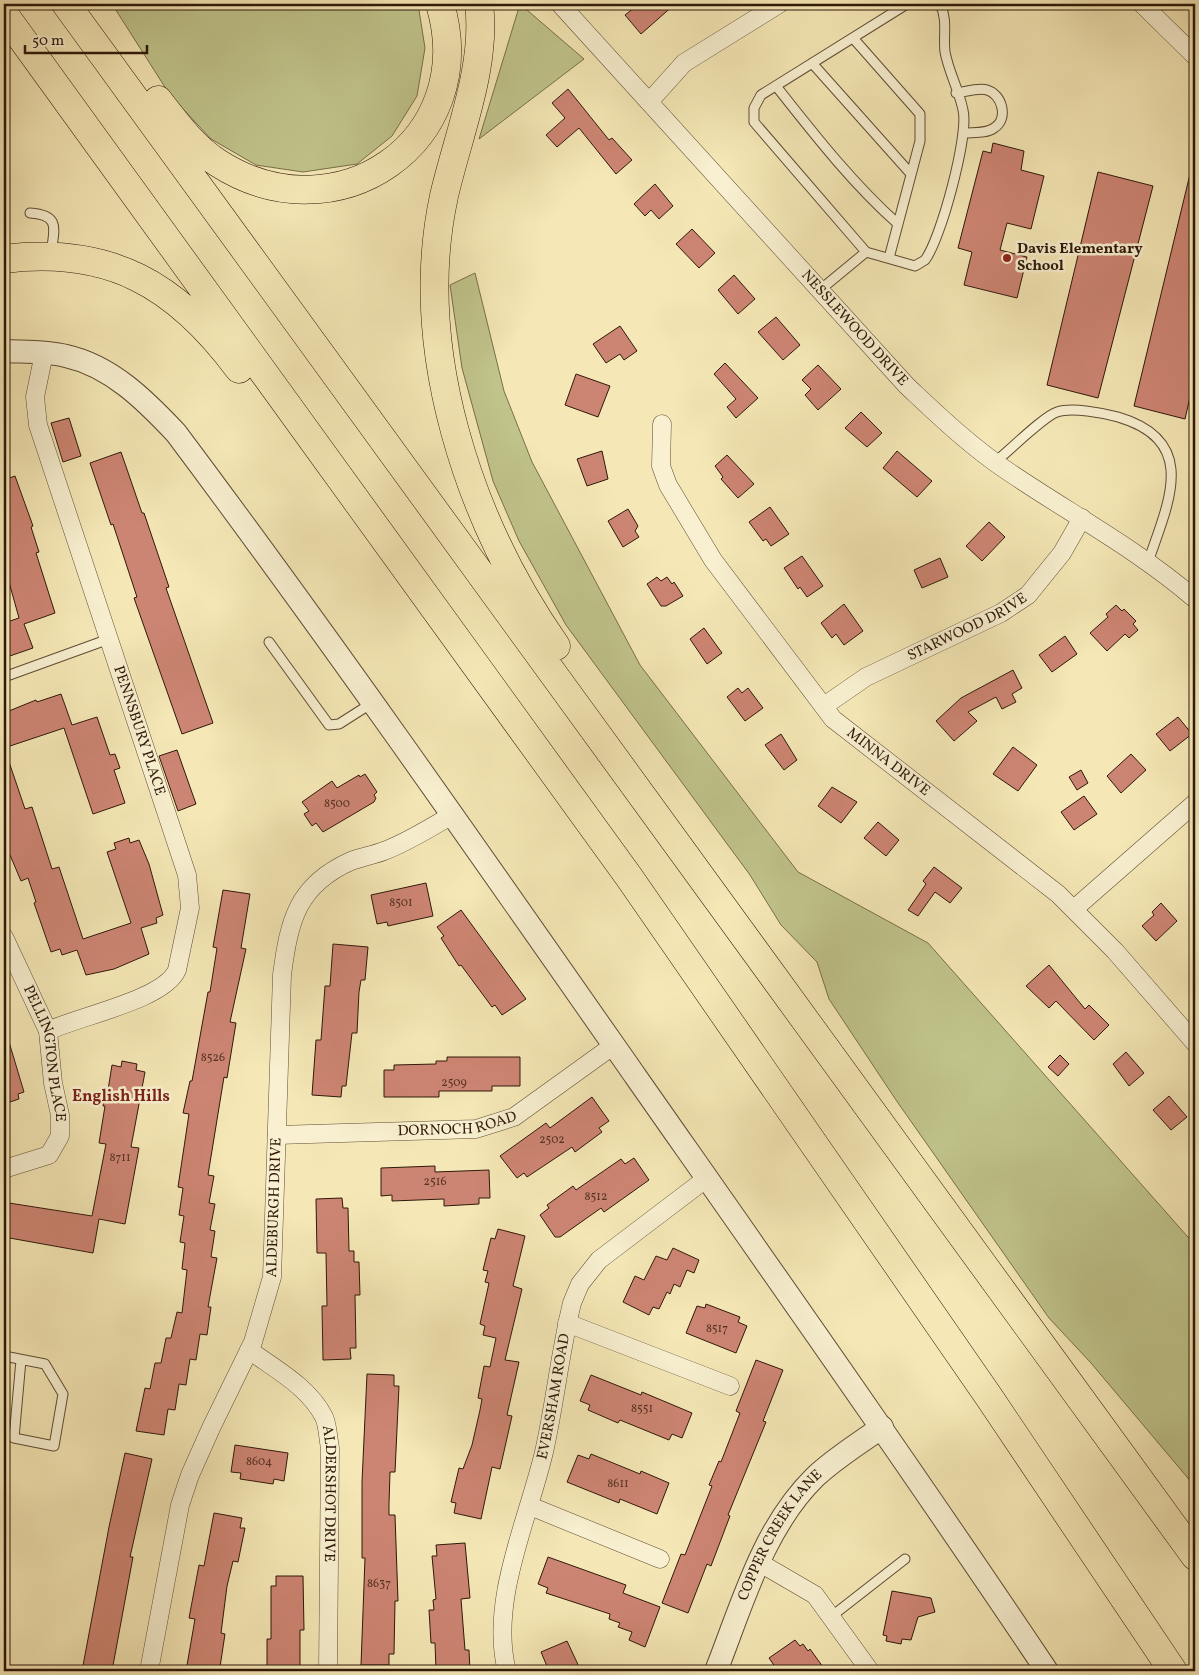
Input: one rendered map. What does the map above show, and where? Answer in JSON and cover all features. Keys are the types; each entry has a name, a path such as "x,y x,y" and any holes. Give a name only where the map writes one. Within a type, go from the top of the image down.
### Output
{"highway":[{"path":"66,4 1195,1556"},
{"path":"72,4 147,84 177,124 204,153 236,172 264,183 310,190 340,187 373,174 396,159 424,127 434,108 445,65 445,29 440,4"},
{"path":"478,4 480,42 476,68 444,198 438,244 437,323 444,378 455,428 472,484 498,548 521,593 569,664 645,798"},
{"path":"4,14 623,869 989,1397 1173,1671"},
{"path":"4,260 51,257 81,259 112,266 156,287 192,314 222,345 289,436 388,542"}],"street":[{"name":"NESSLEWOOD DRIVE","path":"560,4 907,386 953,429 995,462 1148,562 1195,599"},
{"path":"649,102 684,63 779,4"},
{"path":"1142,4 1195,56"},
{"path":"4,352 44,353 66,356 99,369 119,380 150,405 176,433 225,498 452,815 882,1427 1047,1671"},
{"name":"PENNSBURY PLACE","path":"44,353 35,397 38,424 187,875 190,908 174,979 157,991 69,1021 48,1031"},
{"name":"MINNA DRIVE","path":"662,424 661,466 668,485 713,560 834,719 853,736 1058,894 1115,951 1195,1043"},
{"name":"STARWOOD DRIVE","path":"824,706 866,677 1002,612 1028,595 1062,553 1082,518"},
{"path":"1074,909 1195,802"},
{"name":"ALDEBURGH DRIVE","path":"149,1671 180,1505 190,1475 210,1428 249,1350 272,1278 282,975 286,939 302,900 311,886 351,861 406,842 452,815"},
{"name":"PELLINGTON PLACE","path":"4,937 48,1031 53,1083 60,1115 60,1136 49,1155 4,1169"},
{"name":"DORNOCH ROAD","path":"277,1134 476,1129 505,1122 614,1046"},
{"name":"EVERSHAM ROAD","path":"508,1671 504,1642 505,1609 513,1560 530,1506 544,1451 566,1323 572,1303 580,1284 599,1260 707,1178"},
{"path":"566,1323 730,1386"},
{"name":"ALDERSHOT DRIVE","path":"249,1350 301,1388 313,1400 325,1419 330,1448 328,1671"},
{"name":"COPPER CREEK LANE","path":"716,1671 760,1563 784,1515 814,1478 882,1427"},
{"path":"530,1506 660,1558"},
{"path":"760,1563 815,1595 870,1671"}],"lane":[{"path":"907,4 761,95 754,108 754,122 866,252 909,266 915,266 924,261 939,230 964,133 963,110 956,93 945,51 946,15 940,4"},
{"path":"853,38 920,114 920,141 889,258"},
{"path":"812,63 911,174"},
{"path":"776,86 828,151 879,207 898,224"},
{"path":"956,93 985,89 995,94 1002,105 1001,120 994,128 985,132 964,133"},
{"path":"30,213 48,216 53,220 51,257"},
{"path":"820,290 866,252"},
{"path":"995,462 1040,424 1058,412 1105,414 1148,427 1163,441 1175,464 1175,483 1148,562"},
{"path":"4,677 109,639"},
{"path":"269,642 329,724 339,724 372,703"},
{"path":"4,1356 45,1364 63,1394 54,1446 14,1438 21,1360"},
{"path":"832,1616 905,1559"}],"green space":[{"path":"112,4 418,4 425,48 417,96 392,136 357,164 303,172 256,165 211,139 170,95"},
{"path":"520,4 584,59 479,139"},
{"path":"475,273 504,391 532,462 640,665 798,872 928,943 1195,1245 1195,1490 1192,1483 1091,1363 1049,1318 896,1100 829,999 817,962 781,925 750,875 566,625 519,541 493,481 462,368 450,285"}],"building":[{"path":"639,4 675,4 641,34 625,15"},
{"path":"568,89 609,140 612,138 632,160 616,174 579,128 557,147 546,135 565,118 552,103"},
{"path":"993,143 1024,151 1021,170 1044,176 1031,229 1007,223 1000,250 1027,257 1017,298 964,285 972,252 958,248 983,151 991,153"},
{"path":"1191,170 1195,170 1195,394 1191,393 1185,419 1134,406"},
{"path":"1098,172 1153,186 1098,398 1047,385"},
{"path":"655,184 673,206 659,219 651,210 645,216 634,204"},
{"path":"692,229 715,253 699,268 676,244"},
{"path":"734,275 755,299 738,314 718,290"},
{"path":"776,317 800,345 783,360 758,332"},
{"path":"620,326 637,351 624,360 620,354 606,363 593,344"},
{"path":"725,363 758,398 736,418 727,407 736,399 714,374"},
{"path":"818,365 841,389 818,410 805,395 811,389 802,380"},
{"path":"576,374 610,386 598,417 565,405"},
{"path":"861,412 882,433 867,447 845,428"},
{"path":"69,418 81,456 63,462 51,423"},
{"path":"602,451 608,479 587,486 577,459"},
{"path":"897,451 932,481 917,497 883,468"},
{"path":"121,452 142,513 144,513 169,587 166,588 213,723 182,734 134,598 137,597 113,524 111,525 90,463"},
{"path":"727,455 754,484 738,498 721,479 723,477 715,466"},
{"path":"15,476 33,526 31,527 39,552 36,553 55,613 24,624 33,648 4,658 4,623 19,618 4,564 4,480"},
{"path":"770,507 789,534 771,546 766,539 763,541 749,522"},
{"path":"628,509 638,526 635,531 639,537 623,547 608,521"},
{"path":"989,522 1005,537 982,561 966,546"},
{"path":"802,556 823,586 807,597 800,587 798,589 784,568"},
{"path":"940,558 948,577 922,588 914,570"},
{"path":"657,577 661,581 667,577 672,584 674,582 683,596 666,606 661,606 647,584"},
{"path":"844,604 863,631 844,645 836,634 832,638 821,623"},
{"path":"1116,605 1122,611 1124,609 1136,621 1133,624 1138,630 1129,638 1125,634 1107,651 1090,633 1108,617 1106,614"},
{"path":"704,628 722,653 707,664 690,639"},
{"path":"1065,636 1077,654 1052,672 1039,655"},
{"path":"1013,670 1022,688 1012,694 1016,702 1002,709 996,697 968,712 977,721 954,741 936,721 961,698"},
{"path":"738,688 742,693 748,688 763,708 745,721 727,697"},
{"path":"61,694 72,725 97,717 110,755 115,754 120,768 114,770 125,803 93,814 64,728 4,748 4,713 36,700 37,702"},
{"path":"1178,717 1192,734 1170,751 1156,734"},
{"path":"781,734 797,760 784,770 765,745"},
{"path":"1013,747 1037,765 1018,791 993,774"},
{"path":"177,750 196,804 178,811 159,756"},
{"path":"6,753 25,809 32,807 52,869 59,867 83,939 131,923 107,852 116,849 114,843 129,838 130,843 139,840 149,864 163,915 156,918 157,923 141,928 149,954 114,969 86,975 77,950 62,955 60,949 51,952 34,903 36,902 28,878 21,881 10,855 4,857 4,754"},
{"path":"1131,754 1146,770 1121,793 1107,776"},
{"path":"1081,770 1088,783 1077,790 1069,777"},
{"path":"365,774 377,792 374,795 376,798 374,802 323,832 316,823 312,826 304,814 309,811 302,802 332,781 337,788 359,775 360,777"},
{"path":"832,787 857,802 841,823 818,806"},
{"path":"1084,796 1097,814 1074,830 1061,812"},
{"path":"878,822 899,840 886,856 864,838"},
{"path":"934,867 962,888 950,903 935,892 918,916 908,910 926,884 923,881"},
{"path":"426,883 433,916 388,926 387,922 377,924 371,895"},
{"path":"223,890 250,894 241,948 246,949 230,1022 236,1023 227,1078 224,1077 208,1175 214,1176 209,1203 215,1204 210,1230 215,1231 211,1257 217,1258 208,1307 211,1307 207,1335 200,1334 196,1360 190,1359 186,1385 179,1384 175,1410 168,1409 164,1435 136,1431 145,1388 150,1389 155,1363 161,1363 166,1338 171,1338 177,1312 182,1313 187,1270 182,1269 185,1243 180,1242 184,1216 179,1215 183,1188 178,1187 189,1114 183,1113 190,1081 192,1081 208,992 210,992 217,948 213,947"},
{"path":"1161,903 1177,921 1156,941 1142,926 1154,915 1152,912"},
{"path":"461,910 526,999 502,1015 495,1005 492,1007 461,965 459,966 441,938 444,936 437,927"},
{"path":"333,944 368,947 365,980 361,980 359,992 357,1033 352,1033 346,1086 342,1086 341,1097 312,1095 316,1040 321,1040 325,986 330,986"},
{"path":"1049,965 1085,1009 1089,1005 1109,1025 1094,1040 1056,1001 1049,1008 1026,986"},
{"path":"4,1032 6,1032 24,1092 18,1094 19,1099 4,1104"},
{"path":"1126,1052 1144,1073 1129,1086 1113,1064"},
{"path":"1060,1055 1069,1064 1058,1076 1048,1067"},
{"path":"447,1057 520,1057 520,1086 492,1086 492,1091 439,1091 439,1097 384,1097 384,1070 394,1070 394,1065 436,1064 436,1061 447,1061"},
{"path":"122,1061 137,1064 136,1070 145,1072 131,1147 139,1148 125,1224 99,1219 93,1253 4,1237 9,1203 92,1216 106,1144 99,1143 105,1106 103,1106 105,1090 108,1090 112,1065 121,1067"},
{"path":"1169,1096 1187,1117 1171,1130 1153,1110"},
{"path":"592,1097 609,1121 599,1128 602,1132 575,1152 572,1147 527,1177 524,1173 517,1178 500,1156 546,1123 550,1128"},
{"path":"634,1158 649,1180 604,1212 601,1208 560,1237 555,1237 540,1215 549,1208 547,1205 573,1186 576,1190 621,1159 625,1164"},
{"path":"435,1166 435,1172 489,1170 490,1198 479,1198 479,1204 444,1206 444,1199 392,1201 392,1195 381,1196 381,1168"},
{"path":"342,1198 343,1208 348,1208 349,1251 354,1251 354,1262 359,1262 360,1295 355,1295 356,1348 350,1348 351,1359 323,1360 322,1306 327,1306 326,1253 317,1253 316,1199"},
{"path":"498,1229 525,1236 513,1286 522,1289 505,1360 519,1362 507,1415 512,1416 500,1469 492,1467 481,1519 454,1513 456,1503 451,1502 459,1468 463,1469 472,1445 482,1399 478,1398 484,1366 490,1367 496,1338 483,1335 485,1326 480,1324 489,1283 485,1282 488,1271 483,1270 491,1238 495,1239"},
{"path":"673,1248 699,1260 694,1273 687,1270 680,1287 674,1284 670,1294 667,1292 659,1309 653,1307 649,1315 623,1302 635,1276 644,1280 656,1256 667,1260"},
{"path":"706,1304 740,1317 738,1322 747,1326 736,1353 686,1333 697,1306 705,1308"},
{"path":"756,1360 783,1370 763,1421 766,1422 728,1515 730,1516 711,1566 707,1564 688,1613 662,1603 681,1554 685,1555 712,1486 709,1485 719,1461 721,1462 740,1413 736,1411"},
{"path":"367,1374 394,1375 394,1386 399,1386 395,1472 390,1472 389,1504 389,1515 395,1515 398,1601 395,1601 394,1654 389,1654 389,1665 361,1665 365,1558 362,1558 362,1482"},
{"path":"591,1375 641,1395 642,1392 692,1413 682,1438 672,1434 669,1440 620,1420 618,1423 588,1410 590,1405 580,1401"},
{"path":"235,1445 288,1453 284,1481 274,1479 273,1484 240,1479 241,1473 231,1472"},
{"path":"125,1453 152,1459 130,1557 133,1557 112,1671 82,1671 109,1527"},
{"path":"591,1454 640,1474 641,1471 669,1483 657,1514 620,1499 619,1503 567,1482 578,1455 589,1459"},
{"path":"214,1513 242,1518 240,1528 245,1528 238,1562 233,1561 227,1586 221,1633 225,1634 220,1667 215,1666 214,1671 186,1671 195,1619 189,1618 199,1565 204,1566"},
{"path":"465,1543 470,1598 461,1599 465,1650 469,1650 470,1671 436,1670 435,1643 431,1643 429,1610 434,1610 433,1600 436,1599 432,1556 437,1556 436,1545"},
{"path":"548,1557 626,1585 623,1593 660,1607 645,1647 629,1640 632,1632 618,1627 620,1623 609,1619 610,1614 546,1593 548,1588 538,1584"},
{"path":"276,1576 303,1576 304,1630 300,1630 300,1671 267,1671 267,1639 271,1639 271,1586 276,1586"},
{"path":"892,1591 931,1598 935,1612 918,1617 911,1640 902,1639 901,1644 886,1641 887,1636 883,1635"},
{"path":"795,1640 800,1646 803,1644 808,1651 810,1649 823,1667 816,1671 778,1671 769,1658"},
{"path":"567,1641 581,1671 549,1671 541,1652"}],"place":[{"name":"Davis Elementary School","path":"1007,258"}],"district":[{"name":"English Hills","path":"121,1097"}]}
